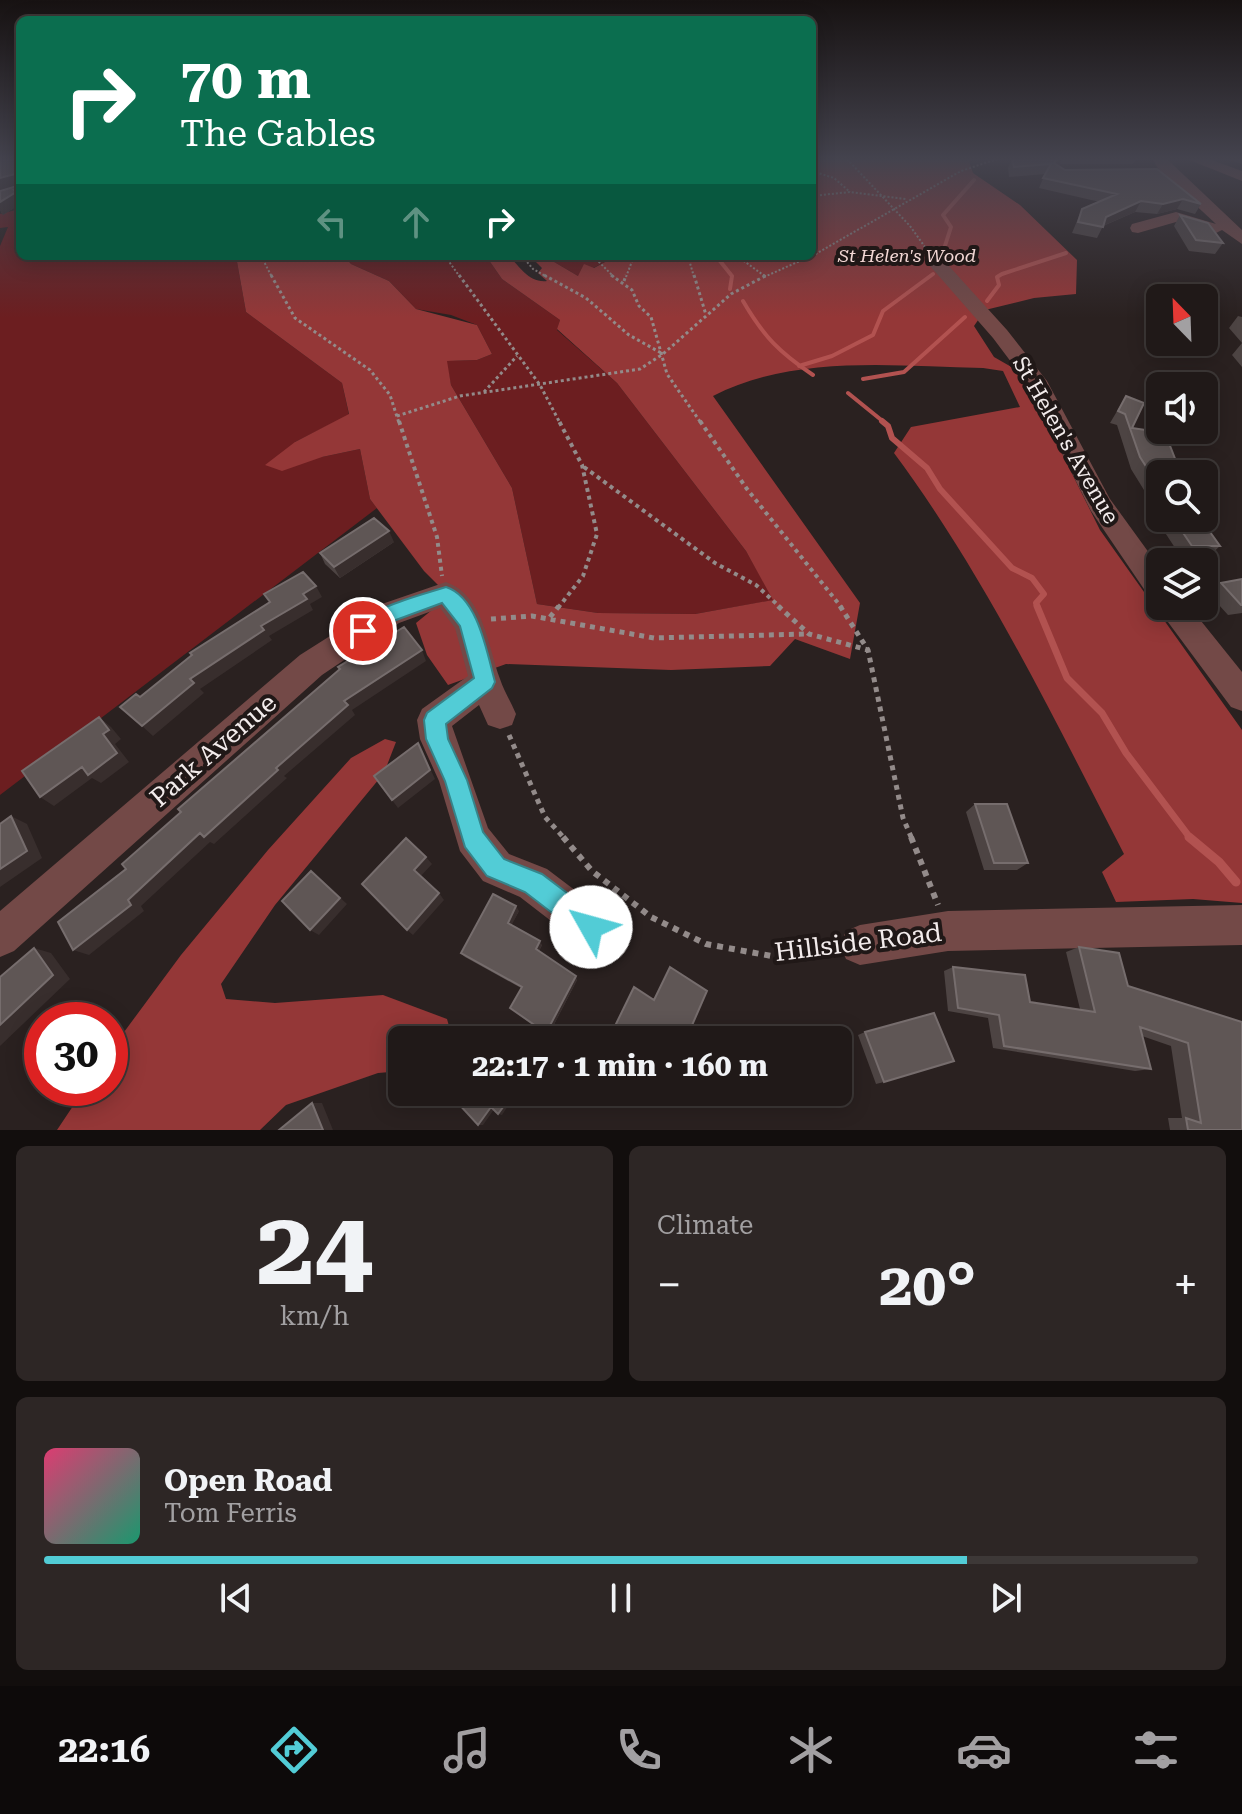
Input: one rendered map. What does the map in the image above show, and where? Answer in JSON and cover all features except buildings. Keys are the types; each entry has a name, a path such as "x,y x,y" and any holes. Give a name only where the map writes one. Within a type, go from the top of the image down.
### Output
{"street":[{"path":"1211,212 1242,239"},
{"path":"1138,228 1176,217 1242,239"},
{"name":"St Helen's Avenue","path":"933,259 1000,334 1036,381 1100,504 1146,570"},
{"path":"446,594 469,624 485,682 500,714"},
{"name":"Park Avenue","path":"0,937 311,665 389,614 446,594"},
{"path":"1183,620 1242,697"},
{"path":"485,682 434,720 437,739 456,780 473,838 496,868 533,883 591,927"},
{"name":"Hillside Road","path":"860,945 948,931 1242,925"}],"path":[{"path":"816,254 890,212"},
{"path":"895,212 910,226 933,259"},
{"path":"263,260 295,318 370,370 390,395 437,537 446,594"},
{"path":"448,260 540,385 582,465 597,534 583,576 550,617"},
{"path":"525,260 533,269 586,298 629,335 663,354"},
{"path":"596,260 602,268 624,281 639,306 651,317 667,374 716,447 847,614 868,650 903,818 948,931"},
{"path":"624,281 632,260"},
{"path":"689,260 706,315"},
{"path":"743,260 766,277"},
{"path":"397,416 460,396 640,369 663,354 731,294 803,260"},
{"path":"483,394 517,356"},
{"path":"582,465 715,563 756,585 809,634"},
{"path":"469,624 507,615 550,617 622,634 655,638 809,634 868,650"},
{"name":"Hillside Road","path":"500,714 545,817 592,871 651,917 706,944 777,957 860,945"}],"shaded area":[{"path":"16,212 16,260 237,260 246,312 342,383 349,415 295,442 322,457 360,449 370,499 377,508 0,795 0,246 8,227 0,228 0,214"},
{"path":"348,260 489,260 502,279 560,320 557,330 617,383 746,551 774,600 695,614 598,613 537,604 512,488 451,385 446,361 477,360 492,354 477,325 451,315 416,309 389,281"},
{"path":"551,260 608,260 578,276"}],"green space":[{"name":"St Helen's Wood","path":"816,212 1027,212 1077,260 1076,294 1034,298 985,310 974,326 994,357 1022,373 1100,530 1146,595 1146,620 1164,620 1242,730 1242,903 1193,899 1116,902 1102,872 1124,854 988,598 894,453 911,427 1020,407 1003,371 880,365 811,368 744,383 713,396 860,603 850,659 795,639 770,666 671,670 506,664 448,685 427,655 416,623 449,596 424,571 370,499 360,449 322,457 282,471 265,465 295,442 349,414 342,383 246,312 237,260 348,260 389,281 416,309 477,325 492,354 477,360 447,361 451,385 512,488 537,604 598,613 695,614 773,600 746,551 617,383 557,329 560,320 502,279 489,260 513,260 530,277 541,281 547,281 538,273 542,268 534,260 551,260 578,276 584,264 594,268 609,260 816,260"},
{"path":"385,739 396,742 384,773 275,905 221,984 226,999 275,1003 383,995 447,1019 449,1026 388,1026 388,1072 286,1105 260,1130 57,1130 73,1106 128,1106 128,1027 181,955 268,850 351,758"}],"waterway":[{"path":"943,252 951,227 943,215 946,212"},
{"path":"987,301 999,285 997,277 1066,253"},
{"path":"719,260 732,276 730,289"},
{"path":"800,366 832,356 873,335 883,311 933,274"},
{"path":"743,301 773,343 800,366"},
{"path":"863,379 904,372 965,317"},
{"path":"800,366 813,375"},
{"path":"848,393 885,423"},
{"path":"882,421 888,426 892,438 927,468 940,489 1012,568 1032,578 1044,594 1036,603 1038,608"},
{"path":"1037,606 1067,678 1102,713 1126,753 1190,838"},
{"path":"1190,838 1219,862 1236,882"}],"route":[{"path":"363,631 389,614 446,594 464,615 485,682 434,720 437,739 456,780 473,838 496,868 533,883 591,927"}]}
